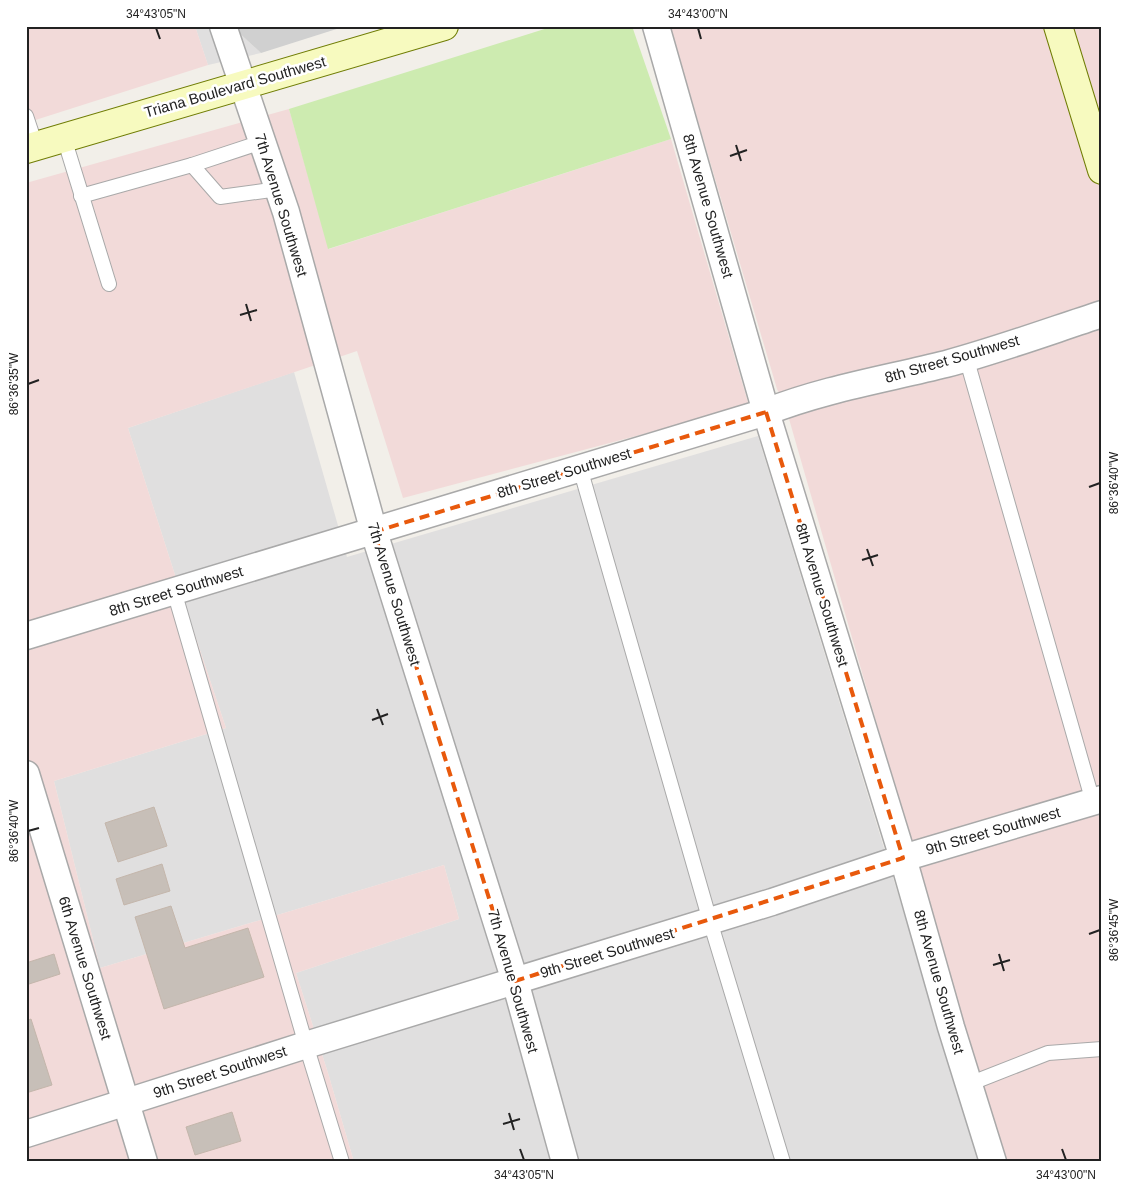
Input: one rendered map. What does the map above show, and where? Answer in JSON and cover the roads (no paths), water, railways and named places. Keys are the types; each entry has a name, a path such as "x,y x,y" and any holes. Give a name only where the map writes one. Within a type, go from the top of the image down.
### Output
{"street":[{"name":"8th Avenue Southwest","path":"656,26 766,412 903,858 993,1162"},
{"path":"1058,26 1102,170"},
{"name":"7th Avenue Southwest","path":"229,28 243,84 286,212 374,532 515,981 565,1162"},
{"name":"Triana Boulevard Southwest","path":"31,148 426,29"},
{"name":"8th Street Southwest","path":"26,636 374,532 784,405 966,358 1102,314"},
{"name":"6th Avenue Southwest","path":"26,774 144,1162"},
{"name":"9th Street Southwest","path":"26,1134 306,1044 772,902 903,858 1097,801"}],"lane":[{"path":"26,116 31,148"},
{"path":"64,138 109,284"},
{"path":"81,196 192,165 262,142"},
{"path":"192,165 220,197 278,189"},
{"path":"966,358 1097,801"},
{"path":"580,468 710,921 783,1162"},
{"path":"174,591 342,1162"},
{"path":"969,1084 1048,1053 1102,1049"}]}
